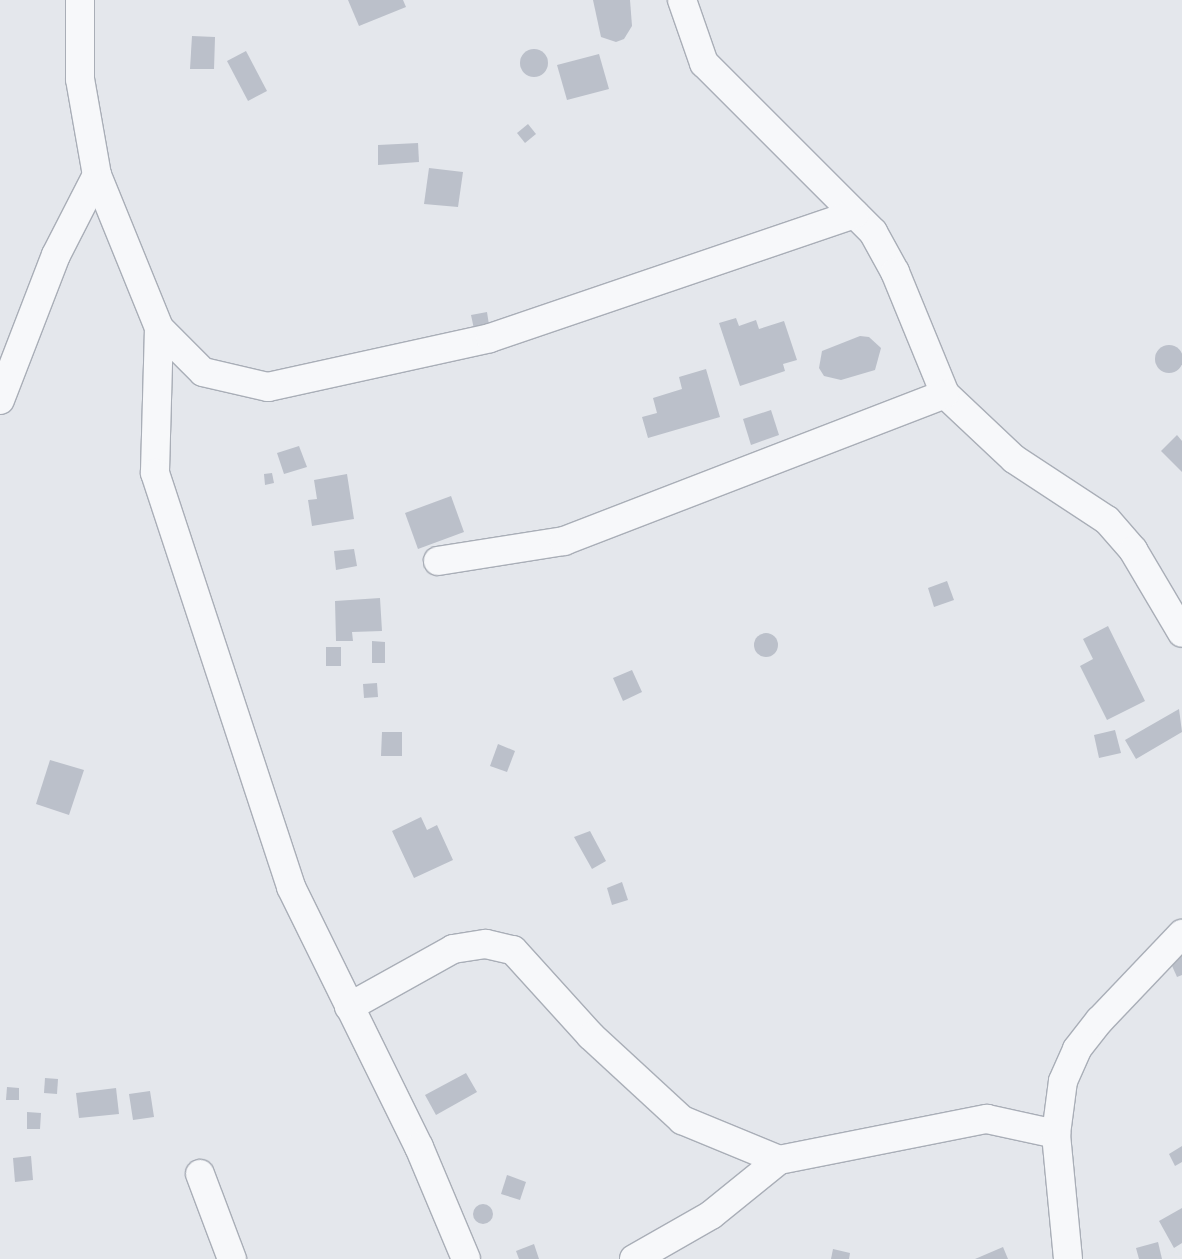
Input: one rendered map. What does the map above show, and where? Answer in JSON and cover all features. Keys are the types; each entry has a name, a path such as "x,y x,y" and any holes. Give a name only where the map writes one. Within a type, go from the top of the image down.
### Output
{"street":[{"path":"80,0 80,78 97,175 159,328 203,372 268,387 490,338 854,214"},
{"path":"682,0 704,63 874,232 895,272 945,394 1014,459 1107,520 1133,550 1182,633"},
{"path":"0,400 56,255 97,175"},
{"path":"159,328 155,473 291,887 419,1148 466,1259"},
{"path":"438,561 564,541 945,394"},
{"path":"1068,1259 1056,1134 1063,1081 1077,1049 1182,934"},
{"path":"349,1007 453,949 486,944 513,950 604,1050 682,1120 779,1160"},
{"path":"634,1259 711,1215 779,1160 987,1119 1056,1134"},
{"path":"200,1174 232,1259"}],"building":[{"path":"348,0 403,0 406,7 359,26"},
{"path":"593,0 630,0 632,26 624,39 616,42 601,37"},
{"path":"192,36 215,37 214,69 190,69"},
{"path":"534,49 544,53 548,63 544,73 534,77 524,73 520,63 524,53"},
{"path":"246,51 267,91 248,101 227,61"},
{"path":"599,54 609,89 567,100 557,65"},
{"path":"528,124 536,134 525,143 517,133"},
{"path":"418,143 419,162 378,165 378,145"},
{"path":"429,168 463,172 458,207 424,204"},
{"path":"487,312 489,325 474,329 471,315"},
{"path":"736,318 739,326 756,320 759,329 784,321 797,360 783,364 785,371 740,386 719,323"},
{"path":"860,336 869,337 881,348 875,370 841,380 824,376 819,368 822,351"},
{"path":"1169,345 1179,349 1183,359 1179,369 1169,373 1159,369 1155,359 1159,349"},
{"path":"706,369 720,417 648,438 642,417 657,413 653,398 682,389 679,377"},
{"path":"771,410 779,435 751,445 743,419"},
{"path":"1177,435 1182,441 1182,472 1161,451"},
{"path":"299,446 307,467 284,474 277,453"},
{"path":"272,473 274,483 265,485 264,474"},
{"path":"347,474 354,519 312,526 308,500 317,499 314,480"},
{"path":"451,496 464,532 418,549 405,513"},
{"path":"354,549 357,566 336,570 334,551"},
{"path":"947,581 954,600 934,607 928,588"},
{"path":"380,598 382,631 352,632 353,641 336,641 335,601"},
{"path":"1108,626 1145,701 1107,720 1080,666 1093,659 1083,639"},
{"path":"766,633 775,636 778,645 775,654 766,657 757,654 754,645 757,636"},
{"path":"372,641 385,642 385,663 372,663"},
{"path":"326,647 341,647 341,666 326,666"},
{"path":"632,670 642,692 623,701 613,678"},
{"path":"377,683 378,697 364,698 363,684"},
{"path":"1179,709 1182,732 1136,759 1125,740"},
{"path":"1115,730 1121,753 1099,758 1094,735"},
{"path":"382,732 402,732 402,756 381,756"},
{"path":"498,744 515,751 507,772 490,766"},
{"path":"50,760 84,770 69,815 36,804"},
{"path":"421,817 427,830 437,825 453,860 414,878 392,831"},
{"path":"590,831 606,861 592,869 574,837"},
{"path":"622,882 628,900 612,905 607,888"},
{"path":"1182,954 1182,975 1177,977 1169,959"},
{"path":"466,1073 477,1092 436,1115 425,1095"},
{"path":"45,1078 58,1079 57,1094 44,1093"},
{"path":"7,1087 19,1088 19,1100 6,1100"},
{"path":"116,1088 119,1114 79,1118 76,1093"},
{"path":"150,1091 154,1117 133,1120 129,1094"},
{"path":"27,1112 41,1113 40,1129 27,1129"},
{"path":"1182,1146 1182,1162 1175,1166 1169,1154"},
{"path":"31,1156 33,1180 15,1182 13,1158"},
{"path":"507,1175 526,1182 520,1200 501,1194"},
{"path":"479,1204 487,1204 493,1210 493,1218 487,1224 479,1224 473,1218 473,1210"},
{"path":"1182,1208 1182,1243 1174,1248 1159,1221"},
{"path":"1158,1242 1162,1259 1139,1259 1136,1248"},
{"path":"534,1244 539,1259 519,1259 516,1251"},
{"path":"1003,1247 1008,1259 975,1259"},
{"path":"833,1249 850,1253 849,1259 831,1259"}]}
